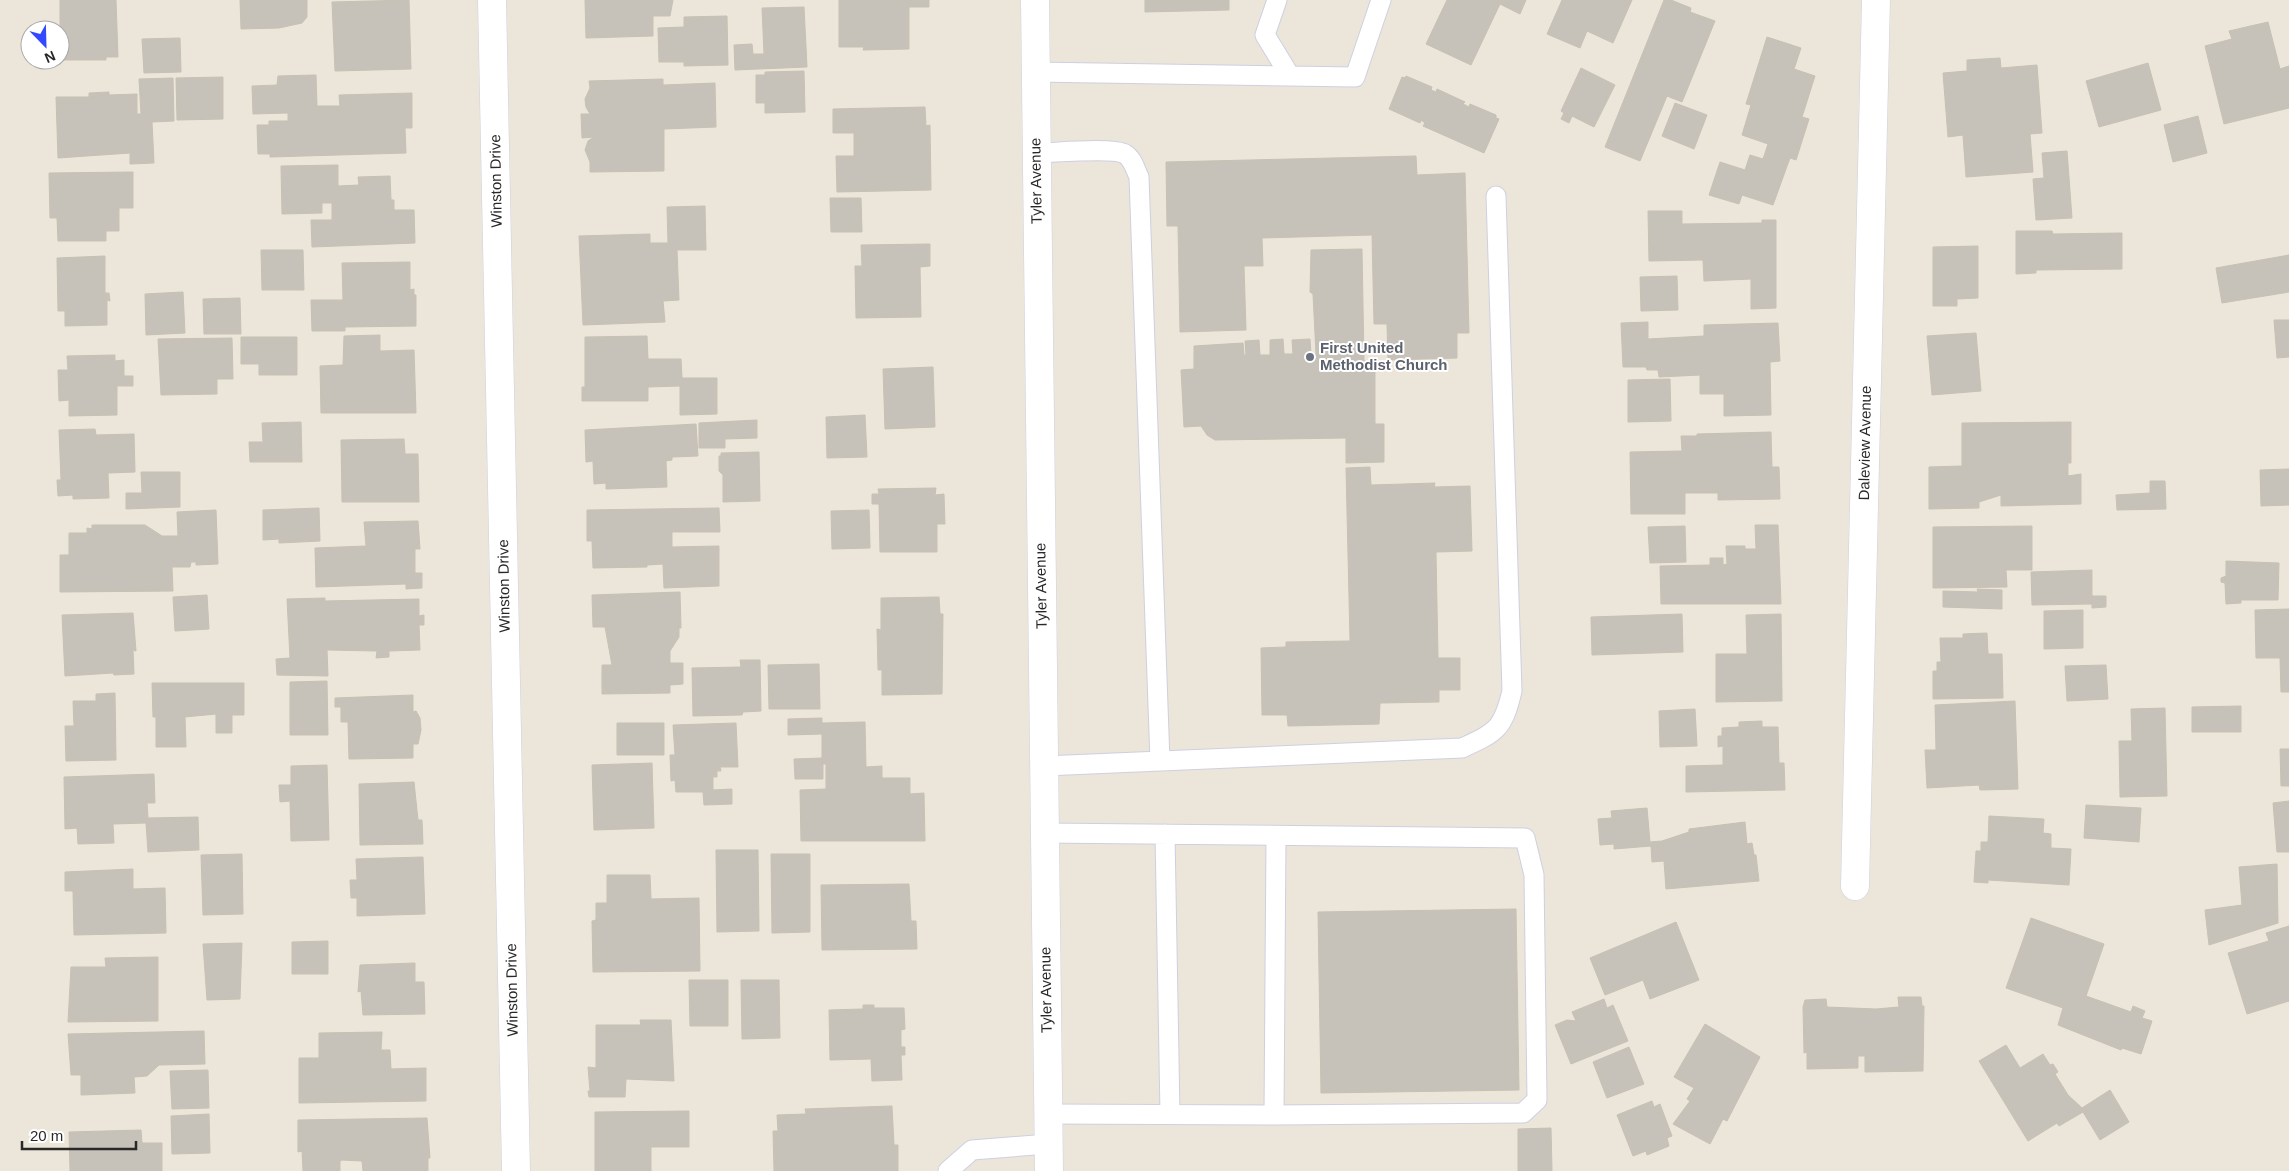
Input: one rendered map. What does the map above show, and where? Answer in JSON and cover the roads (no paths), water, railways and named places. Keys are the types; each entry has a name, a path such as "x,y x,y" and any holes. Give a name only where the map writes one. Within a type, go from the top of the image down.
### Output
{"street":[{"name":"Winston Drive","path":"492,0 516,1171"},
{"name":"Tyler Avenue","path":"1034,0 1049,1171"},
{"name":"Daleview Avenue","path":"1855,886 1876,0"}],"lane":[{"path":"1276,0 1265,35 1290,76"},
{"path":"1034,72 1355,77 1381,0"},
{"path":"1035,153 1108,151 1124,153 1132,162 1139,177 1160,761"},
{"path":"1044,766 1462,748 1494,733 1506,714 1512,691 1496,196"},
{"path":"1044,833 1525,838 1534,874 1537,1100 1523,1113 1048,1114"},
{"path":"1165,834 1170,1114"},
{"path":"1274,1115 1276,836"},
{"path":"948,1171 972,1150 1048,1144"}],"place":[{"name":"First United Methodist Church","path":"1310,357"}]}
